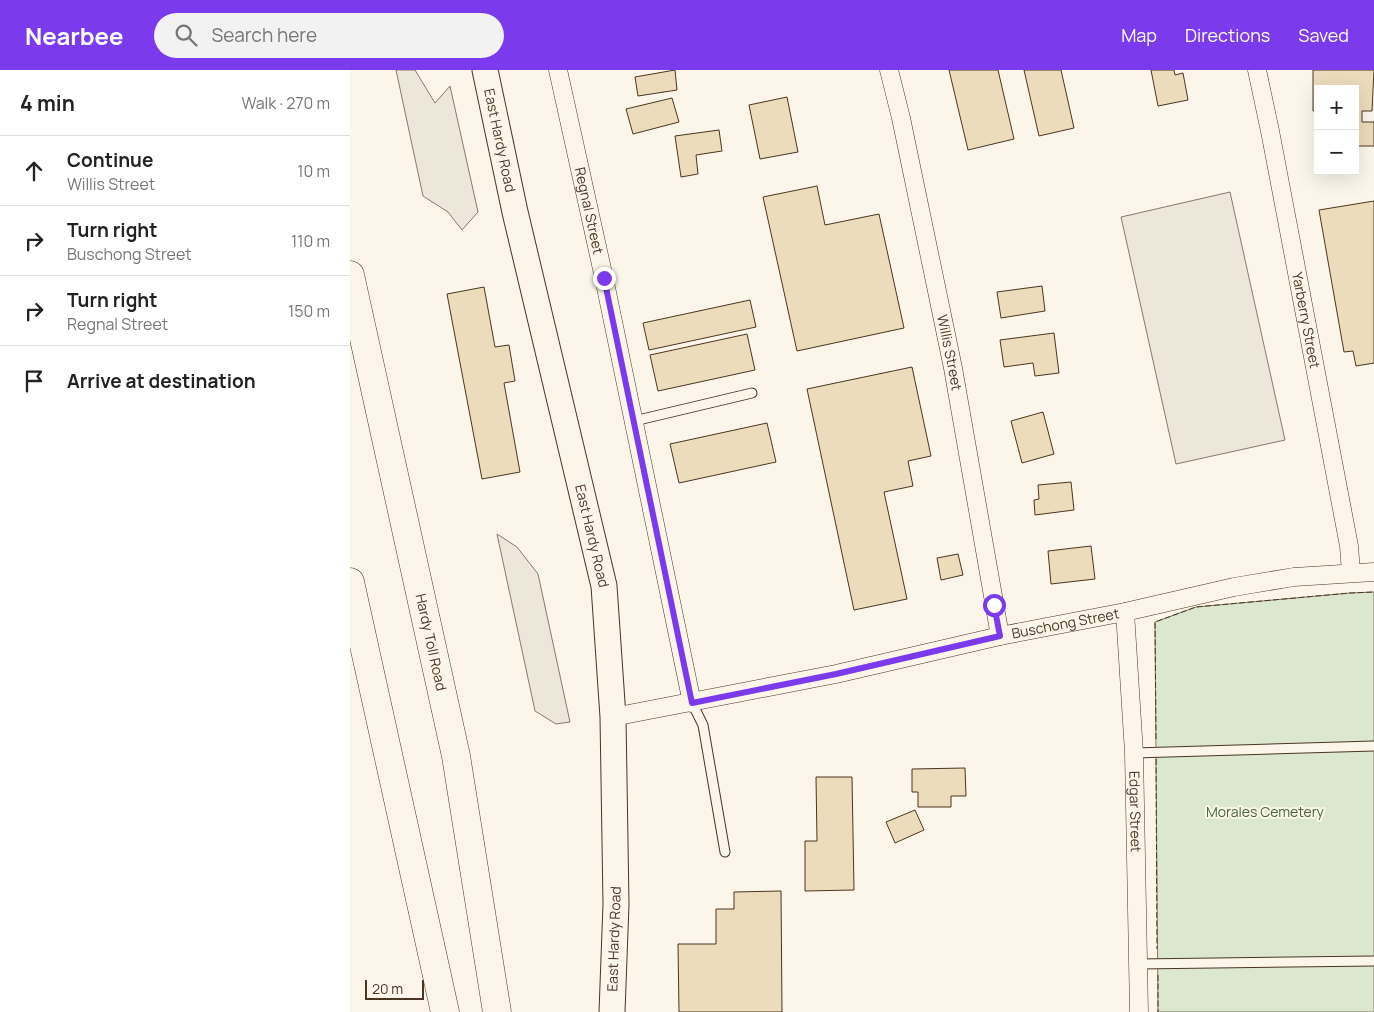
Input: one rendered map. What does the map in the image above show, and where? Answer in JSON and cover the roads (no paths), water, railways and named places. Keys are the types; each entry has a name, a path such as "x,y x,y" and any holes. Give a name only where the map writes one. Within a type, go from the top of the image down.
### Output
{"highway":[{"name":"Hardy Toll Road","path":"350,276 456,756 497,1012"},
{"path":"350,582 445,1012"}],"main road":[{"name":"East Hardy Road","path":"485,70 515,212 604,586 613,717 616,904 612,1012"}],"street":[{"name":"Regnal Street","path":"558,70 604,278 692,703"},
{"name":"Willis Street","path":"889,70 901,118 953,368 1000,636"},
{"name":"Yarberry Street","path":"1257,70 1274,150 1345,526 1351,572"},
{"name":"Buschong Street","path":"613,717 836,674 1000,636 1125,612 1234,587 1294,578 1351,572 1374,572"},
{"name":"Edgar Street","path":"1125,612 1134,753 1139,1012"}],"lane":[{"path":"634,421 752,393"},
{"path":"692,703 703,725 725,852"},
{"path":"1134,753 1374,746"},
{"path":"1138,964 1374,960"}],"park label":[{"name":"Morales Cemetery","path":"1265,812"}]}
